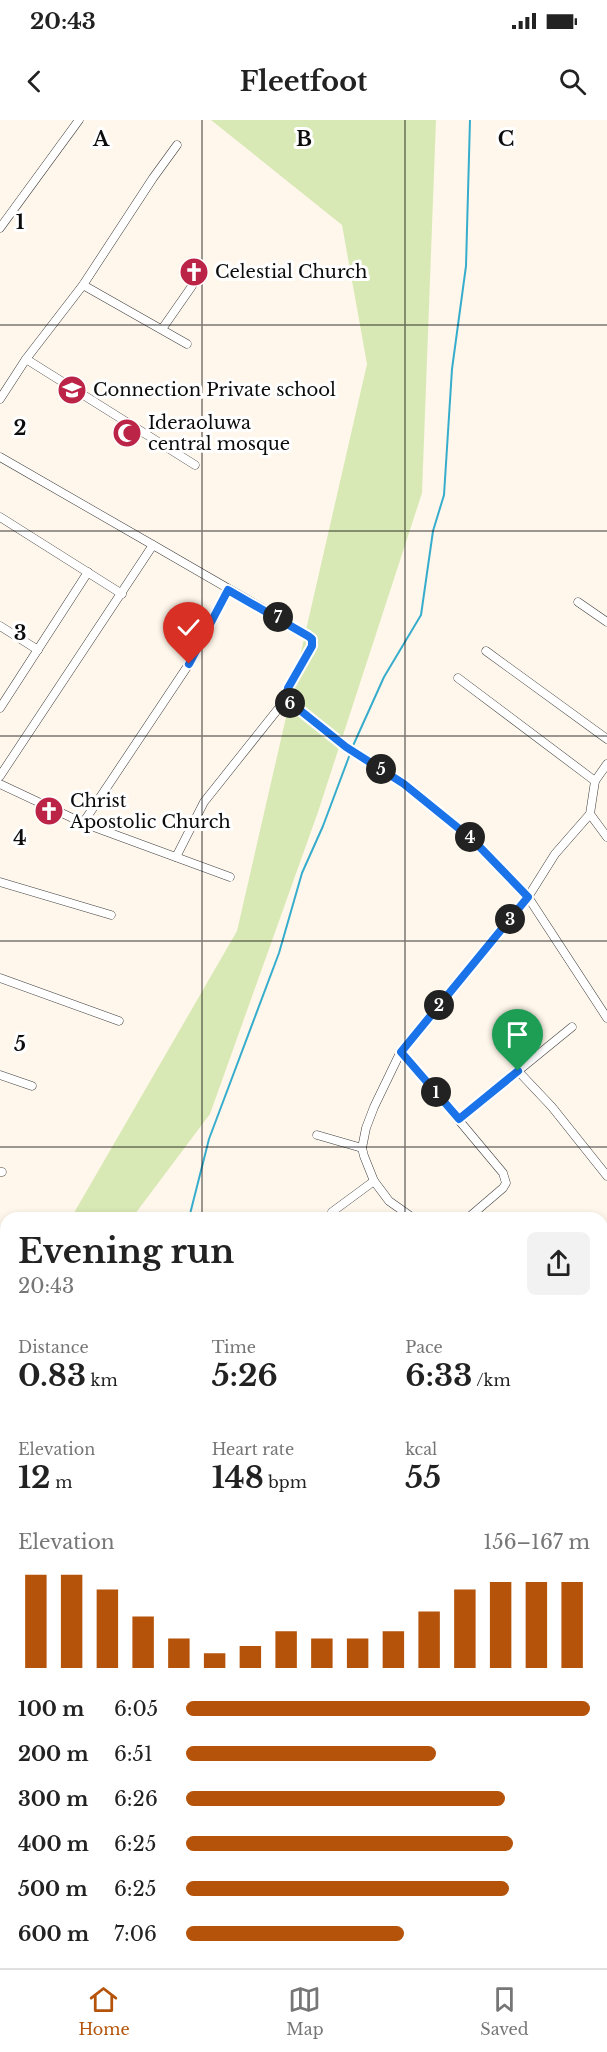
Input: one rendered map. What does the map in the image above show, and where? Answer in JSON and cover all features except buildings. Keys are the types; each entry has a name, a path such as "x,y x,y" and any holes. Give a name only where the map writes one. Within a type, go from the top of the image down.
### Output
{"street":[{"path":"0,228 79,120"},
{"path":"0,399 26,359 83,285 177,145"},
{"path":"83,285 187,344"},
{"path":"162,329 192,286"},
{"path":"26,359 195,465"},
{"path":"0,458 312,639 310,651 288,688 286,699 204,802 176,857"},
{"path":"0,517 122,594"},
{"path":"0,776 153,545"},
{"path":"0,708 88,572"},
{"path":"83,823 189,664 228,590"},
{"path":"578,602 607,622"},
{"path":"0,626 38,650"},
{"path":"486,651 607,739"},
{"path":"458,678 595,781"},
{"path":"286,699 346,747 404,784 473,840 528,897 607,1018"},
{"path":"405,1212 389,1201 374,1181 363,1148 366,1128 374,1107 401,1052 528,897 555,854 590,814 595,781 607,764"},
{"path":"0,784 83,823 231,877"},
{"path":"590,814 607,837"},
{"path":"0,882 111,915"},
{"path":"0,978 120,1021"},
{"path":"459,1119 572,1027"},
{"path":"401,1052 503,1173 506,1182 503,1188 475,1212"},
{"path":"518,1071 552,1107 607,1176"},
{"path":"0,1075 32,1086"},
{"path":"317,1135 363,1148"},
{"path":"332,1212 374,1181"}],"green space":[{"path":"211,120 436,120 422,493 318,812 210,1114 136,1212 74,1212 237,931 367,364 342,225"}],"waterway":[{"path":"352,748 384,677 421,615 433,531 444,495 452,369 466,266 470,120"},
{"path":"191,1212 209,1139 279,953 302,873 323,826 350,754"}],"place":[{"name":"Celestial Church","path":"194,272"},
{"name":"Connection Private school","path":"72,390"},
{"name":"Ideraoluwa central mosque","path":"127,433"},
{"name":"Christ Apostolic Church","path":"49,811"}],"route":[{"path":"189,664 228,590 308,636 312,639 312,646 288,688 286,699 346,747 404,784 473,840 528,897 401,1052 459,1119 518,1071"}]}
